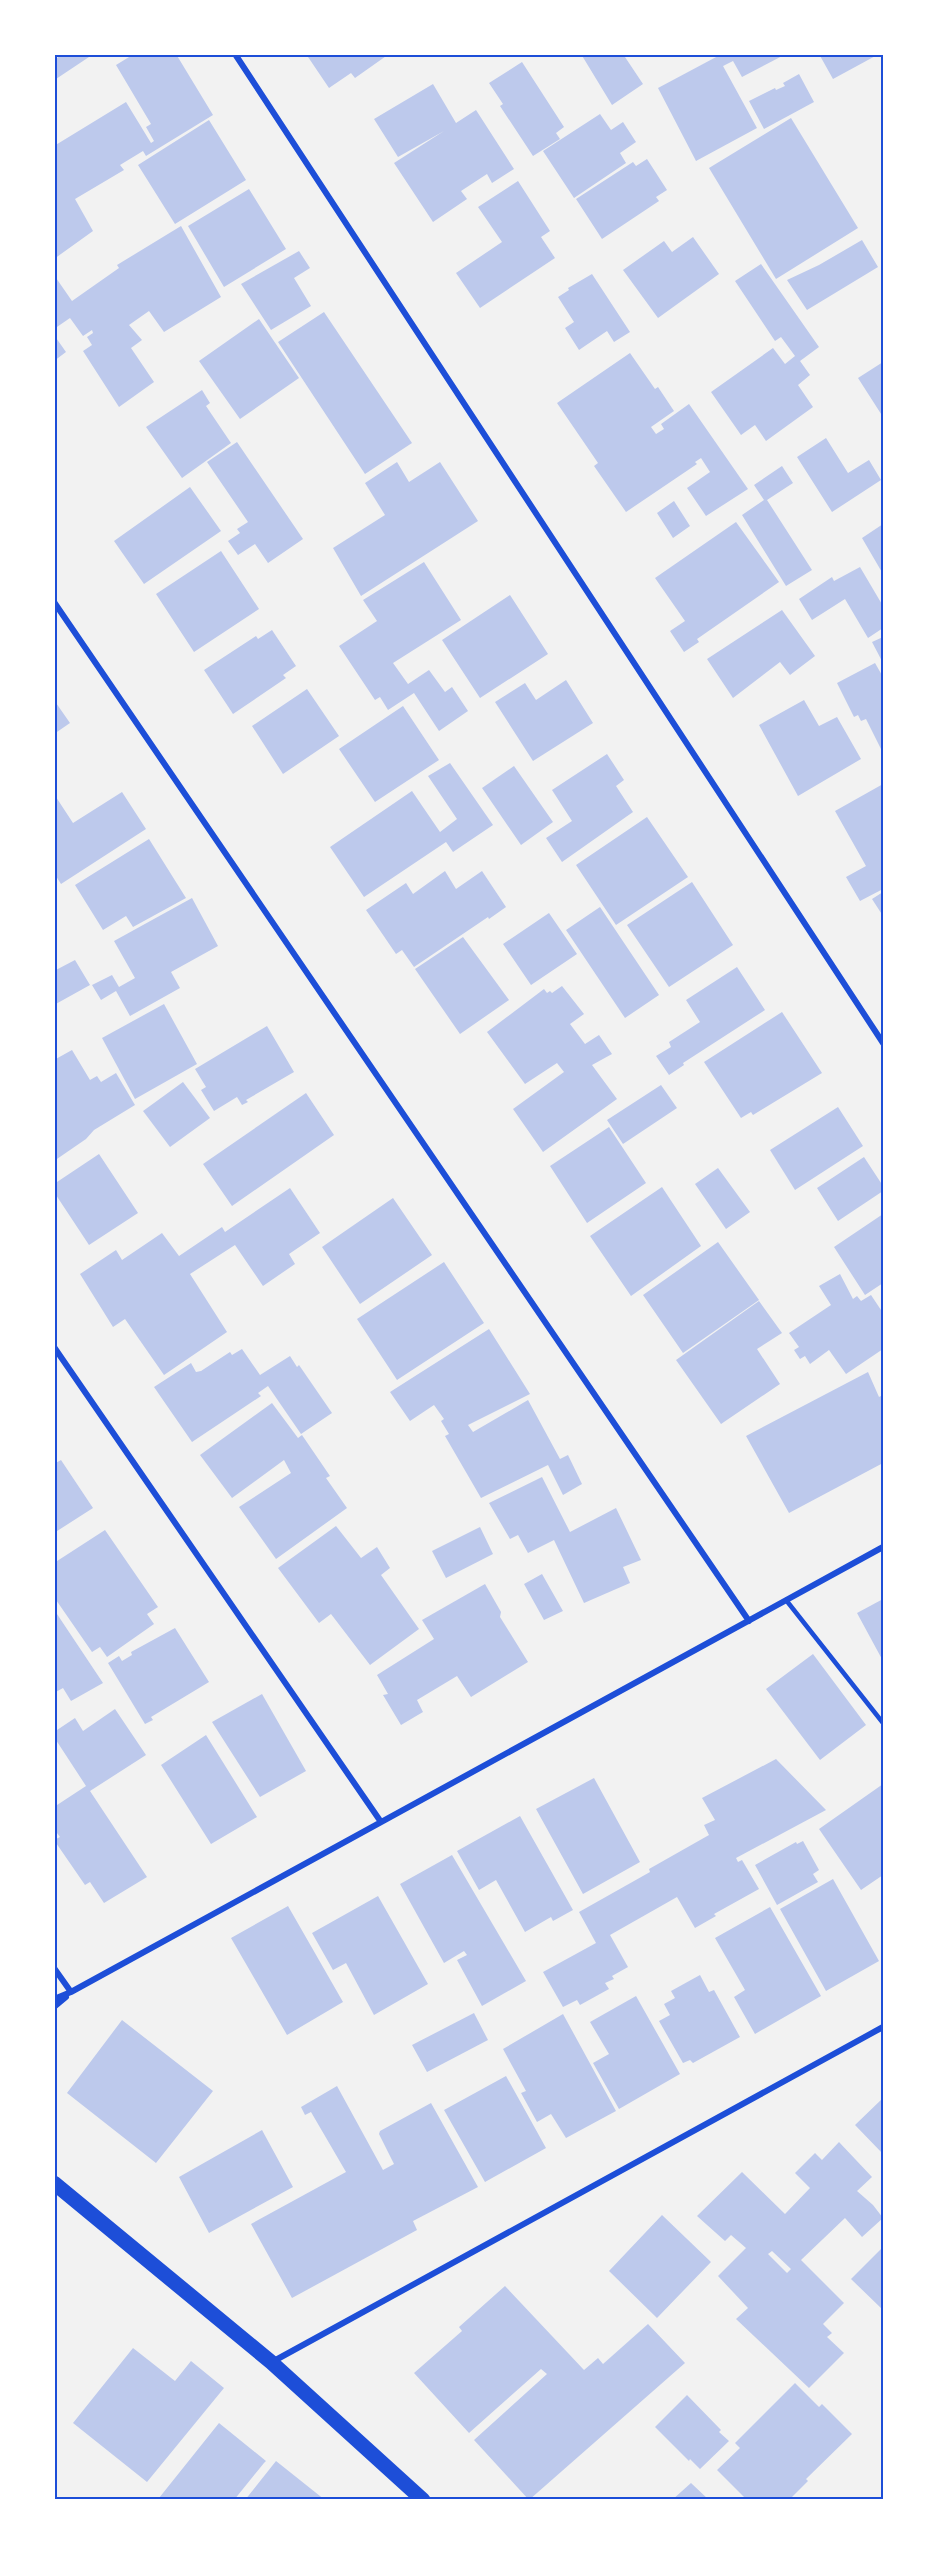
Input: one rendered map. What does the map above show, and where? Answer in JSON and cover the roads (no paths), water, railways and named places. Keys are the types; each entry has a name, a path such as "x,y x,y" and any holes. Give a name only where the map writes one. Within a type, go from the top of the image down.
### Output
{"main road":[{"path":"54,2183 271,2362 423,2500"}],"street":[{"path":"235,54 883,1043"},
{"path":"54,602 749,1621"},
{"path":"54,1347 381,1822"},
{"path":"54,1999 71,1992 883,1547"},
{"path":"54,1968 71,1992"},
{"path":"54,2007 71,1992"},
{"path":"271,2362 883,2027"}],"lane":[{"path":"786,1600 883,1723"}]}
